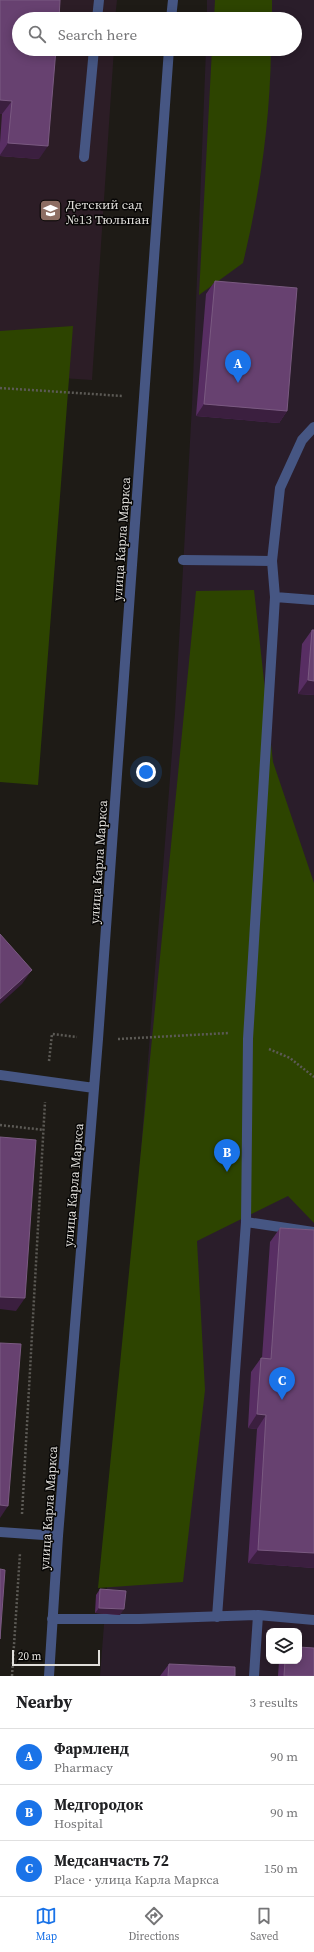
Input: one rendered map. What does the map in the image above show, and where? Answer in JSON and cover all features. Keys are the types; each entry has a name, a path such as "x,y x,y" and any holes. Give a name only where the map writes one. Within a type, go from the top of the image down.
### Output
{"street":[{"path":"98,12 99,0"},
{"path":"172,12 173,0"},
{"path":"84,157 93,56"},
{"name":"улица Карла Маркса","path":"49,1676 58,1536 98,1039 168,56"},
{"path":"217,1617 246,1222 248,1039 275,597 272,561 280,488 302,440 314,427"},
{"path":"183,560 272,561"},
{"path":"275,597 314,600"},
{"path":"0,1075 46,1080 94,1088"},
{"path":"246,1222 314,1232"},
{"path":"0,1532 58,1536"},
{"path":"254,1676 258,1615"},
{"path":"52,1619 217,1617 258,1615 314,1620"}],"path":[{"path":"0,388 144,397"},
{"path":"12,1676 46,1080 52,1034 98,1039 123,1039 227,1033 248,1039 290,1058 314,1077"},
{"path":"0,1125 44,1130"}],"shaded area":[{"name":"Детский сад №13 Тюльпан","path":"0,0 117,0 116,12 12,12 12,56 114,56 92,380 0,374"},
{"path":"207,0 314,0 314,1676 100,1676 175,714 192,405 206,56 302,56 302,12 207,12"}],"green space":[{"path":"215,0 272,0 272,12 214,12"},
{"path":"212,56 271,56 269,104 263,157 243,263 199,295"},
{"path":"73,326 38,785 0,782 0,331"},
{"path":"254,590 273,762 314,883 314,1223 288,1196 197,1241 205,1390 183,1582 98,1588 196,591"}],"building":[{"path":"0,0 60,0 59,12 12,12 12,56 55,56 48,146 8,143 12,101 0,100"},
{"path":"215,281 297,288 287,411 204,404"},
{"path":"312,630 314,630 314,681 308,680"},
{"path":"0,934 32,970 0,999"},
{"path":"0,1137 36,1140 25,1298 0,1297"},
{"path":"280,1228 314,1230 314,1553 258,1550 266,1415 257,1414 261,1358 271,1359"},
{"path":"0,1343 21,1344 8,1506 0,1505"},
{"path":"0,1569 5,1570 0,1639"},
{"path":"100,1589 126,1591 124,1609 99,1608"},
{"path":"302,1647 314,1648 314,1676 284,1676 285,1664 302,1664"},
{"path":"169,1664 235,1667 235,1676 168,1676"}],"place":[{"name":"Детский сад №13 Тюльпан","path":"51,211"},
{"name":"Фармленд","path":"238,383"},
{"name":"Медгородок","path":"227,1172"},
{"name":"Медсанчасть 72","path":"282,1400"}]}
